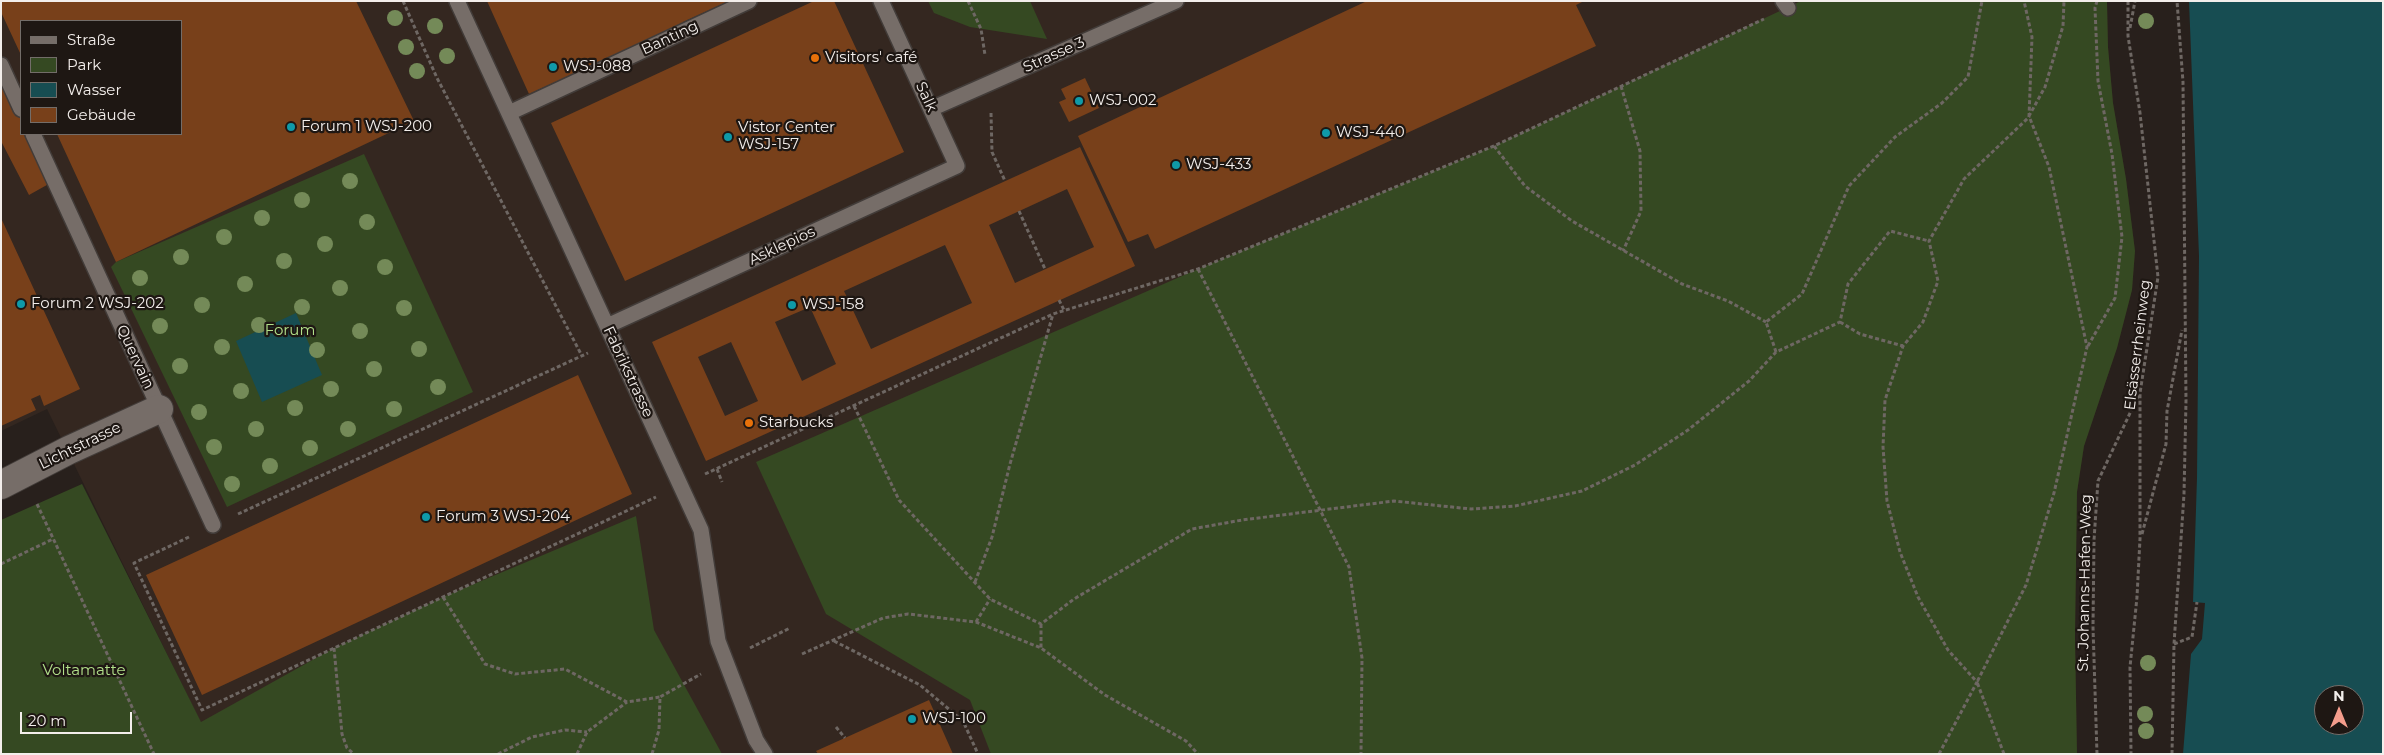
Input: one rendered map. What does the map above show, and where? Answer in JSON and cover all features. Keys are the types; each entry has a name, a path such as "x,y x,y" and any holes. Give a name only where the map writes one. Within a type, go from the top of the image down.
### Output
{"street":[{"name":"Lichtstrasse","path":"12,480 69,450 159,409"}],"lane":[{"name":"Fabrikstrasse","path":"457,1 701,530 718,641 756,740 765,754"},
{"name":"Banting","path":"509,113 749,1"},
{"name":"Salk","path":"881,1 957,166"},
{"name":"Strasse 3","path":"931,109 1176,1"},
{"path":"1,65 20,107"},
{"name":"Quervain","path":"33,135 213,526"},
{"name":"Asklepios","path":"607,326 957,166"}],"path":[{"path":"403,1 437,78 582,356"},
{"path":"1766,322 1802,294 1849,186 1895,137 1942,103 1968,77 1982,1"},
{"path":"2024,1 2032,37 2029,116 2049,167 2087,347"},
{"path":"2004,754 1977,682 1948,650 1918,597 1900,552 1887,501 1883,447 1885,400 1904,346 1923,322 1938,281 1929,240 1964,179 2029,116 2045,87 2063,26 2064,1"},
{"path":"1939,754 2026,586 2054,493 2087,347 2115,298 2122,237 2112,154 2098,81 2095,8 2097,1"},
{"name":"Elsässerrheinweg","path":"2128,1 2128,36 2140,113 2158,277 2140,393 2140,539 2137,597 2130,667 2131,754"},
{"path":"2128,36 2135,1"},
{"path":"2172,754 2174,644 2184,494 2183,82 2177,1"},
{"path":"698,477 1053,314 1198,269 1494,146 1786,5"},
{"path":"1621,86 1640,150 1641,211 1624,250"},
{"path":"1494,146 1525,186 1572,220 1682,284 1728,300 1766,322 1776,352"},
{"path":"992,152 1005,181"},
{"path":"1019,211 1045,269"},
{"path":"1840,322 1848,284 1890,230 1929,240"},
{"path":"1198,269 1349,567 1362,658 1361,754"},
{"path":"1059,300 1064,310"},
{"path":"975,582 992,537 1010,464 1053,314"},
{"path":"1840,322 1860,334 1904,346"},
{"path":"1041,624 1074,599 1192,529 1319,509 1394,500 1471,509 1515,506 1582,491 1635,465 1688,430 1749,380 1776,352 1840,322"},
{"path":"2140,539 2166,444 2167,411 2184,322"},
{"path":"614,340 134,563 202,710 680,486"},
{"name":"St. Johanns-Hafen-Weg","path":"2097,754 2093,627 2094,540 2098,481 2140,393"},
{"path":"854,406 898,500 990,599 1041,624"},
{"path":"717,469 722,482"},
{"path":"12,480 53,539 154,754"},
{"path":"1,564 53,539"},
{"path":"443,597 485,664 515,674 565,669 627,702"},
{"path":"976,622 990,599"},
{"path":"2174,644 2192,637 2197,602"},
{"path":"802,654 883,618 908,614 976,622 1042,648 1105,696 1186,741 1198,754"},
{"path":"1041,624 1042,648"},
{"path":"726,660 790,628"},
{"path":"833,640 920,685 963,721 978,754"},
{"path":"334,648 342,734 347,748 354,754"},
{"path":"577,754 587,732 627,702 660,697 683,684"},
{"path":"652,754 659,730 660,697"},
{"path":"836,727 845,738"},
{"path":"498,754 532,737 565,730 587,732"}],"shaded area":[{"path":"1,1 2107,1 2108,47 2113,103 2126,179 2135,251 2132,290 2117,348 2084,446 2077,492 2075,637 2077,754 216,754 47,409 1,431"}],"green space":[{"path":"928,1 1030,1 1047,39 970,27 934,13"},
{"path":"1801,1 2107,1 2108,47 2113,103 2126,179 2135,251 2132,290 2117,348 2084,446 2077,492 2075,637 2077,754 991,754 970,700 826,614 756,462 1198,269 1494,146"},
{"name":"Forum","path":"364,154 473,392 227,507 111,267 116,262"},
{"name":"Voltamatte","path":"82,484 201,722 334,648 443,597 636,516 654,630 722,754 1,754 1,520"}],"water":[{"path":"2189,1 2383,1 2383,754 2183,754 2191,654 2202,639 2205,603 2193,602 2197,478 2199,256"},
{"path":"296,313 322,375 262,402 236,341"}],"building":[{"name":"Forum 1 WSJ-200","path":"1,1 356,1 414,121 116,262 57,135 182,135 182,20 20,20 20,53 1,12"},
{"name":"WSJ-088","path":"487,1 729,1 683,22 685,28 663,39 661,34 529,94"},
{"name":"Vistor Center WSJ-157","path":"814,1 834,1 904,152 625,281 551,123"},
{"name":"WSJ-440","path":"1367,1 1584,1 1576,5 1596,46 1155,249 1148,234 1128,242 1078,136"},
{"path":"1,65 20,107 20,135 33,135 54,181 29,195 1,141"},
{"name":"WSJ-002","path":"1085,78 1099,108 1069,122 1059,102 1066,99 1061,89"},
{"name":"WSJ-158","path":"1080,147 1135,266 706,461 652,342","holes":["1067,189 1094,247 1015,283 989,225","945,245 972,303 871,349 844,291","810,307 836,364 802,381 775,322","731,342 758,401 725,416 698,357"]},
{"name":"Forum 2 WSJ-202","path":"1,218 80,389 44,406 40,395 31,399 36,410 1,426"},
{"name":"Forum 3 WSJ-204","path":"578,375 632,494 202,695 146,575"},
{"name":"WSJ-100","path":"929,700 953,754 818,754 816,751"}],"place":[{"name":"Visitors' café","path":"815,58"},
{"name":"WSJ-088","path":"553,67"},
{"name":"WSJ-002","path":"1079,101"},
{"name":"Forum 1 WSJ-200","path":"291,127"},
{"name":"WSJ-440","path":"1326,133"},
{"name":"Vistor Center WSJ-157","path":"728,137"},
{"name":"WSJ-433","path":"1176,165"},
{"name":"Forum 2 WSJ-202","path":"21,304"},
{"name":"WSJ-158","path":"792,305"},
{"name":"Starbucks","path":"749,423"},
{"name":"Forum 3 WSJ-204","path":"426,517"},
{"name":"WSJ-100","path":"912,719"}]}
